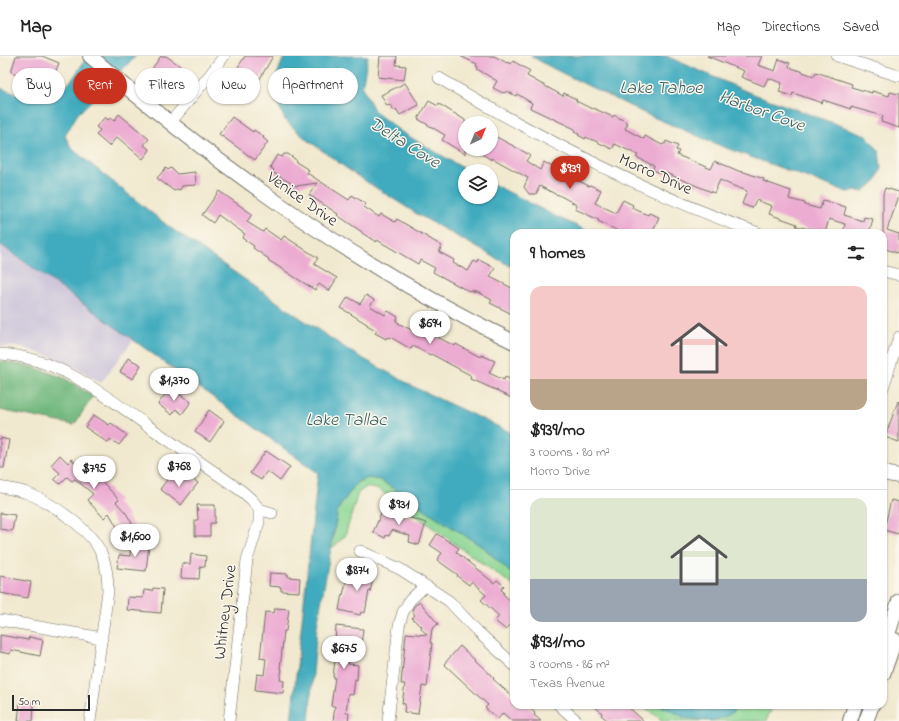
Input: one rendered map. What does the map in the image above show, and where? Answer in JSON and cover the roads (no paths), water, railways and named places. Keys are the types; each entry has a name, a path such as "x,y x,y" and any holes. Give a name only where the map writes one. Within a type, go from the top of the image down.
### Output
{"street":[{"name":"Venice Drive","path":"90,56 170,124 297,216 349,251 414,290 478,325 510,340"},
{"path":"170,124 224,56"},
{"path":"837,56 899,76"},
{"name":"Morro Drive","path":"439,78 570,152 627,180 695,209 748,229"},
{"path":"887,272 899,275"},
{"path":"887,375 899,336"},
{"path":"0,354 14,355 41,362 68,373 97,390 243,492 259,509 272,513"},
{"path":"887,473 899,476"},
{"path":"0,487 26,493 50,505 71,519 92,539 102,554 107,570 108,591 90,721"},
{"name":"Whitney Drive","path":"229,721 248,560 259,522 259,509"},
{"path":"360,551 400,569 449,601 478,632 510,661"},
{"path":"388,721 399,626 403,612 410,600 425,586"},
{"path":"888,647 899,601"},
{"path":"0,620 102,638"},
{"path":"888,647 899,628"},
{"path":"564,709 577,721"},
{"path":"850,721 854,709"},
{"path":"866,721 870,709"}],"water":[{"name":"Lake Tallac","path":"88,56 136,56 124,68 80,68"},
{"name":"Delta Cove","path":"285,56 368,56 362,87 375,112 400,131 458,165 458,204 498,204 498,187 583,229 510,229 510,266 417,214 353,173 305,138 285,120 278,104 358,104 358,68 280,68"},
{"name":"Lake Tahoe","path":"531,56 666,56 748,92 866,135 879,151 881,168 876,182 863,191 847,192 726,148 646,114 554,69"},
{"name":"Lake Tallac","path":"73,79 73,104 88,104 77,115 65,136 72,149 168,226 353,353 418,389 510,432 510,572 484,548 380,480 368,478 357,482 338,509 317,626 309,721 291,721 318,473 0,244 0,88 12,92 12,104 65,104 65,87"},
{"path":"668,709 736,709 729,715 712,721 686,718"}],"water label":[{"name":"Harbor Cove","path":"762,110"}]}
